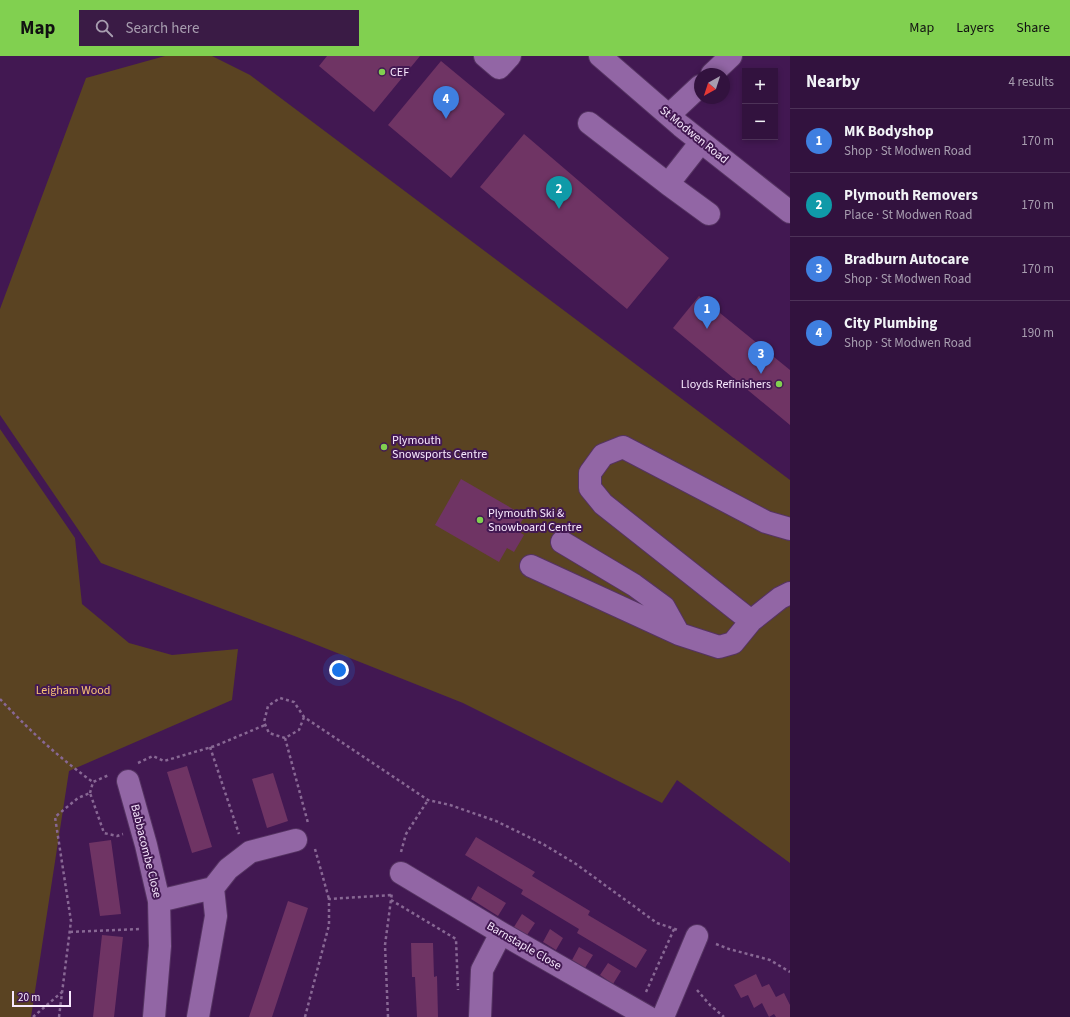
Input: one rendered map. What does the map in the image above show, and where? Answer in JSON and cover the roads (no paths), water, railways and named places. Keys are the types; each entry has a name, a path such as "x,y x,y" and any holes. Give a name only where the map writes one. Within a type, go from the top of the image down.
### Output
{"street":[{"path":"485,56 499,68 510,56"},
{"name":"St Modwen Road","path":"600,56 669,116 790,212"},
{"path":"718,68 731,56"},
{"path":"669,116 694,92"},
{"path":"589,123 709,214"},
{"path":"668,184 701,142"},
{"path":"751,622 602,504 590,488 590,473 603,455 623,447 766,522 790,530"},
{"path":"562,542 634,585 664,607 679,634"},
{"path":"530,566 679,634 719,647 733,643 751,622 780,598 790,594"},
{"name":"Babbacombe Close","path":"124,773 141,828 159,901 160,946 154,1017"},
{"path":"159,901 212,888 228,869 250,852 306,838"},
{"name":"Barnstaple Close","path":"398,872 643,1014"},
{"path":"198,1017 216,916 212,888"},
{"path":"480,1017 482,970 501,933"},
{"path":"664,1017 697,936"}],"place":[{"name":"CEF","path":"382,72"},
{"name":"City Plumbing","path":"446,119"},
{"name":"Plymouth Removers","path":"559,209"},
{"name":"MK Bodyshop","path":"707,329"},
{"name":"Bradburn Autocare","path":"761,374"},
{"name":"Lloyds Refinishers","path":"779,384"},
{"name":"Plymouth Snowsports Centre","path":"384,447"},
{"name":"Plymouth Ski & Snowboard Centre","path":"480,520"}],"park label":[{"name":"Leigham Wood","path":"73,690"}]}
